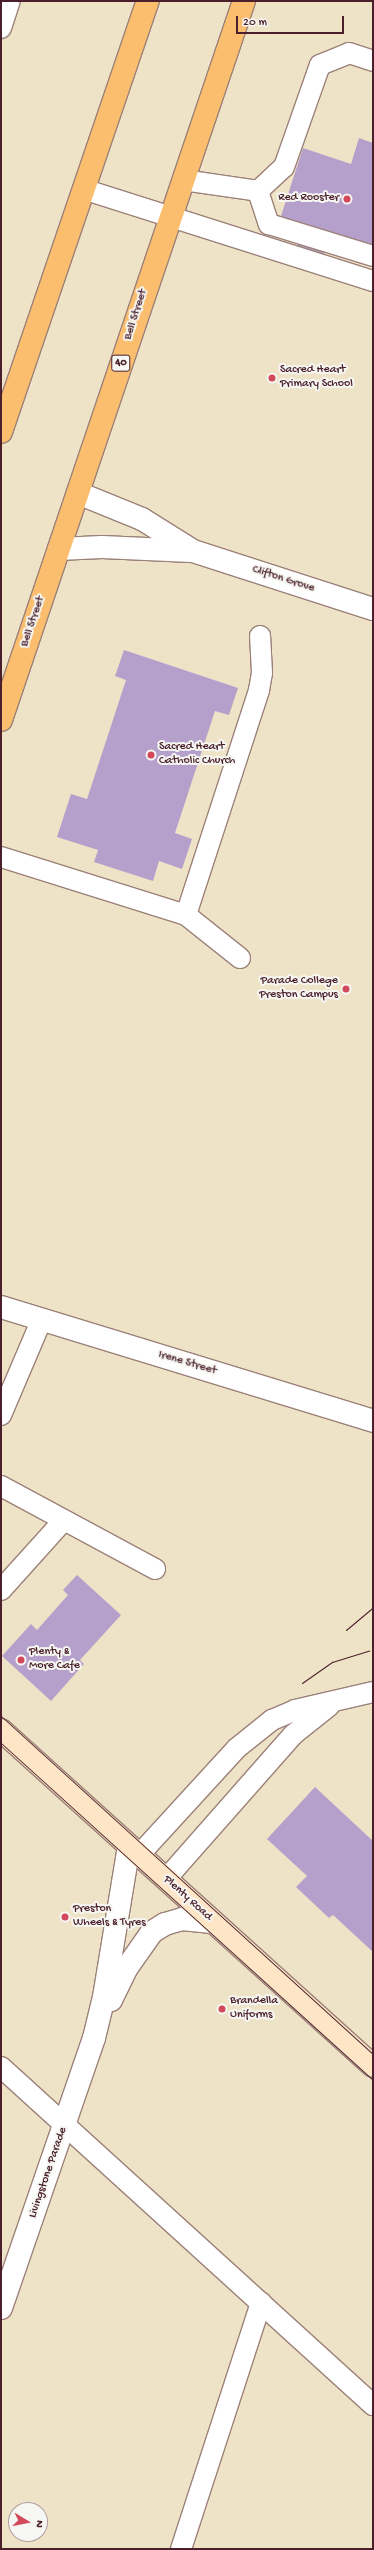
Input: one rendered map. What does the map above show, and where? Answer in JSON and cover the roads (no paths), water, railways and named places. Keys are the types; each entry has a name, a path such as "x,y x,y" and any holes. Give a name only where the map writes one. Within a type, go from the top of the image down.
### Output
{"highway":[{"path":"1,432 148,1"},
{"name":"Bell Street","path":"1,720 170,216 244,1"}],"main road":[{"name":"Plenty Road","path":"1,1730 373,2066"}],"street":[{"name":"Clifton Grove","path":"78,493 142,519 192,551"},
{"name":"Clifton Grove","path":"59,549 102,547 192,551 373,608"},
{"name":"Irene Street","path":"1,1307 373,1421"},
{"name":"Livingstone Parade","path":"1,2308 65,2127 94,2038 104,1997 134,1850"},
{"name":"Livingstone Parade","path":"94,2038 126,1969 152,1932 165,1924 182,1919 212,1922"}],"lane":[{"path":"1,28 10,1"},
{"path":"258,191 284,167 320,65 349,53 373,61"},
{"path":"183,180 258,191"},
{"path":"83,189 373,281"},
{"path":"258,191 269,224 373,256"},
{"path":"186,915 259,690 262,673 260,636"},
{"path":"1,857 186,915 240,958"},
{"path":"1,1415 42,1319"},
{"path":"1,1486 155,1569"},
{"path":"1,1590 64,1520"},
{"path":"166,1880 294,1726 347,1697 373,1692"},
{"path":"134,1850 238,1748 272,1720 294,1726"},
{"path":"1,2066 65,2127 373,2405"},
{"path":"181,2549 260,2303"}],"tram line":[{"path":"346,1630 373,1607"},
{"path":"302,1683 332,1662 369,1651"},
{"path":"1,1716 373,2054"},
{"path":"1,1743 373,2080"}],"place":[{"name":"Red Rooster","path":"347,199"},
{"name":"Sacred Heart Primary School","path":"272,378"},
{"name":"Sacred Heart Catholic Church","path":"151,755"},
{"name":"Parade College Preston Campus","path":"346,989"},
{"name":"Plenty & More Cafe","path":"21,1660"},
{"name":"Preston Wheels & Tyres","path":"65,1917"},
{"name":"Brandella Uniforms","path":"222,2009"}]}
